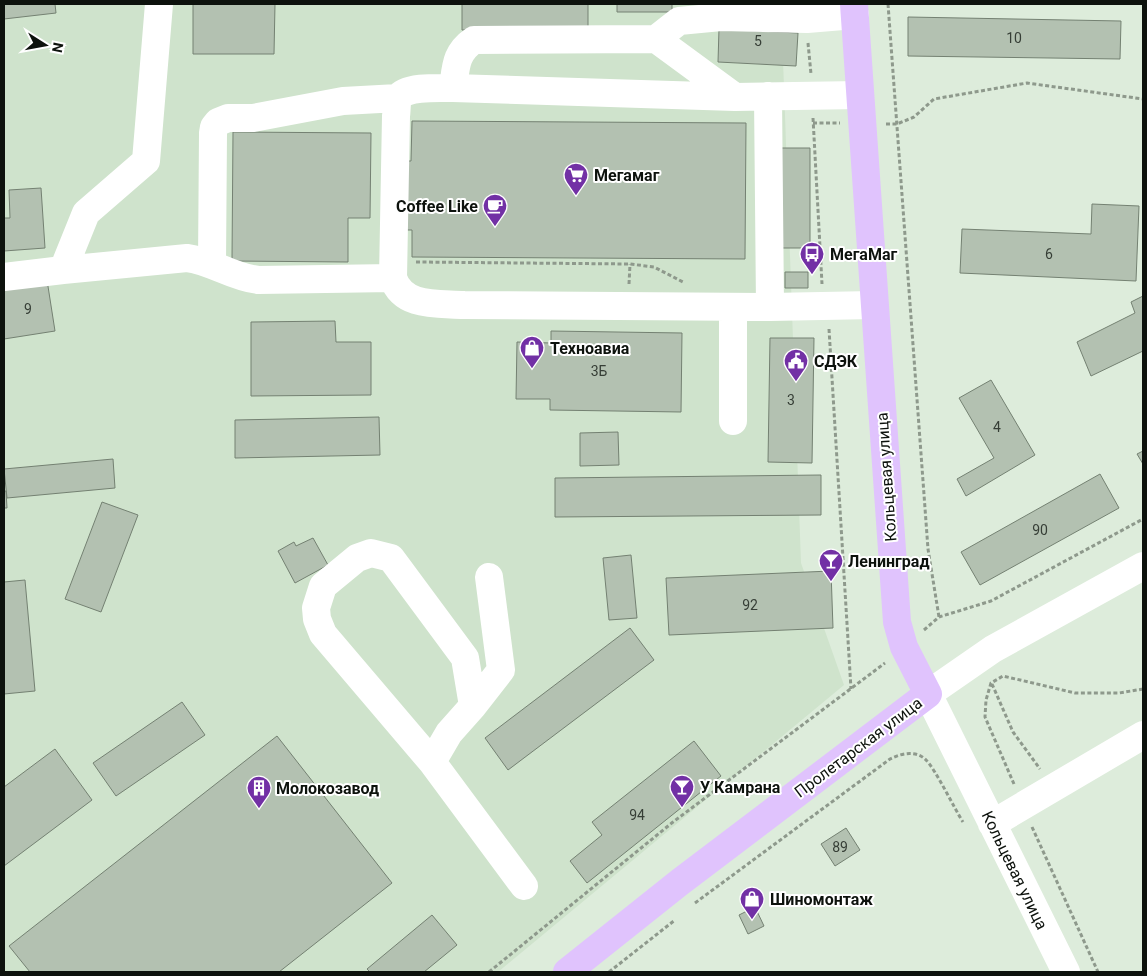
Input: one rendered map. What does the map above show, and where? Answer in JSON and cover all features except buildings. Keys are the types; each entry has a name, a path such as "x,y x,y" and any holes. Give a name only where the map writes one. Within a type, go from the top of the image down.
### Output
{"main road":[{"name":"Кольцевая улица","path":"854,9 897,622 904,647 928,694"},
{"name":"Пролетарская улица","path":"566,972 680,882 928,694"}],"street":[{"path":"63,270 86,213 146,161 159,4"},
{"path":"656,39 679,21 721,11 807,19 854,9"},
{"path":"453,88 462,48 474,40 656,39 735,97"},
{"path":"860,95 735,97 453,88 403,93 398,98 396,116 404,270 396,286 404,296 418,302 464,305 733,307 874,305"},
{"path":"768,96 770,307"},
{"path":"212,264 213,133 214,127 218,122 228,118 253,118 343,101 398,98"},
{"path":"4,277 186,258 200,259 242,278 258,280 404,270"},
{"path":"733,307 734,421"},
{"path":"473,706 465,658 391,558 370,553 358,558 323,586 316,608 317,619 323,634 432,762 524,886"},
{"name":"Пролетарская улица","path":"928,694 993,649 1143,566"},
{"path":"432,762 449,733 501,670 489,577"},
{"name":"Кольцевая улица","path":"928,694 1066,972"},
{"path":"992,824 1143,735"}],"path":[{"path":"888,4 928,549 939,617"},
{"path":"807,19 823,296 827,306 838,447 851,690"},
{"path":"897,124 914,117 934,99 1027,83 1143,99"},
{"path":"404,270 630,264 654,266 685,284"},
{"path":"489,972 673,822 851,690 939,617 990,601 1143,519"},
{"path":"1058,785 1036,767 1013,732 991,683 1003,676 1076,693 1119,693 1143,689"},
{"path":"692,905 890,759 902,753 914,753 926,760 966,828"},
{"path":"609,972 677,917"}],"shaded area":[{"path":"4,4 781,4 801,563 844,685 498,972 4,972"}],"place":[{"name":"Мегамаг","path":"576,196"},
{"name":"Coffee Like","path":"495,227"},
{"name":"МегаМаг","path":"812,275"},
{"name":"Техноавиа","path":"532,369"},
{"name":"СДЭК","path":"796,382"},
{"name":"Ленинград","path":"831,582"},
{"name":"У Камрана","path":"682,808"},
{"name":"Молокозавод","path":"259,809"},
{"name":"Шиномонтаж","path":"752,920"}]}
